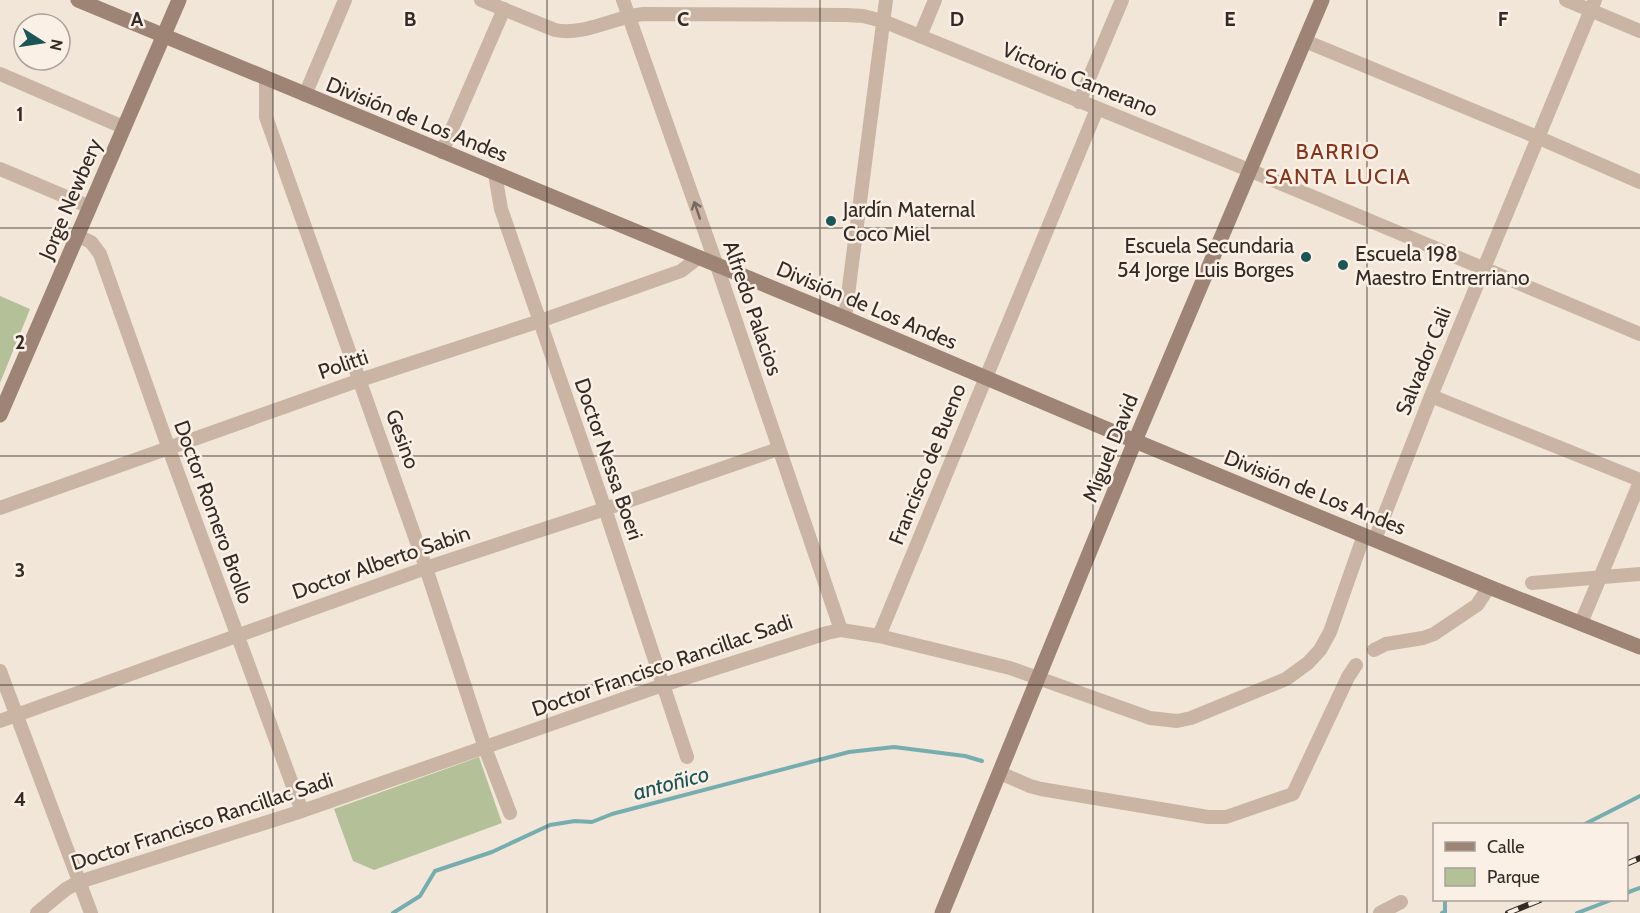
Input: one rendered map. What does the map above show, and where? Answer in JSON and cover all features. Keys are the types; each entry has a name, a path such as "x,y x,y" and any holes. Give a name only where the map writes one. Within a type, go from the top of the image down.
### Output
{"street":[{"name":"División de Los Andes","path":"78,0 845,318 1135,441 1640,647"},
{"name":"Jorge Newbery","path":"0,415 179,0"},
{"path":"305,95 345,0"},
{"name":"Victorio Camerano","path":"481,0 564,32 643,14 846,15 883,21 1249,170 1640,334"},
{"name":"Alfredo Palacios","path":"623,0 717,266 841,630"},
{"path":"845,318 886,0"},
{"path":"920,36 935,0"},
{"path":"1079,102 1122,0"},
{"name":"Miguel David","path":"942,913 1135,441 1322,0"},
{"path":"1566,0 1593,5 1640,31"},
{"name":"Salvador Cali","path":"1308,663 1320,650 1330,632 1431,396 1593,5"},
{"path":"442,152 504,9"},
{"path":"1305,41 1640,182"},
{"path":"0,74 123,128"},
{"name":"Gesino","path":"266,79 266,117 426,568 485,748 510,813"},
{"name":"Francisco de Bueno","path":"879,636 1097,109"},
{"path":"0,169 90,207"},
{"name":"Doctor Nessa Boeri","path":"495,174 501,209 605,509 687,757"},
{"name":"Doctor Romero Brollo","path":"78,236 91,242 100,254 236,635 302,810"},
{"name":"Politti","path":"0,508 360,380 540,321 681,271 698,258"},
{"path":"1431,396 1640,481 1581,623"},
{"name":"Doctor Alberto Sabin","path":"0,721 426,568 778,449"},
{"path":"1532,583 1640,574"},
{"path":"1374,650 1386,644 1434,634 1477,605 1489,587"},
{"name":"Doctor Francisco Rancillac Sadi","path":"37,913 66,889 79,882 302,810 663,685 841,630 879,636 1010,668 1150,718 1177,721 1202,715 1286,679 1308,663"},
{"path":"1000,773 1041,789 1226,818 1293,794 1340,693 1356,665"},
{"path":"0,671 91,913"},
{"path":"1380,913 1401,902"}],"green space":[{"path":"0,296 30,309 0,383"},
{"path":"479,757 502,823 374,870 353,861 334,809"}],"waterway":[{"name":"antoñico","path":"393,913 420,896 435,871 492,852 550,825 575,821 592,822 612,814 849,752 894,747 965,756 982,761"},
{"path":"1587,823 1640,796"},
{"path":"1628,892 1640,888"},
{"path":"1442,913 1445,912 1445,901"},
{"path":"1577,913 1608,901"}],"railway":[{"path":"1628,863 1640,858"},
{"path":"1508,913 1538,901"}],"place":[{"name":"Jardín Maternal Coco Miel","path":"831,221"},
{"name":"Escuela Secundaria 54 Jorge Luis Borges","path":"1306,257"},
{"name":"Escuela 198 Maestro Entrerriano","path":"1343,265"}],"district":[{"name":"BARRIO SANTA LUCIA","path":"1338,164"}]}
